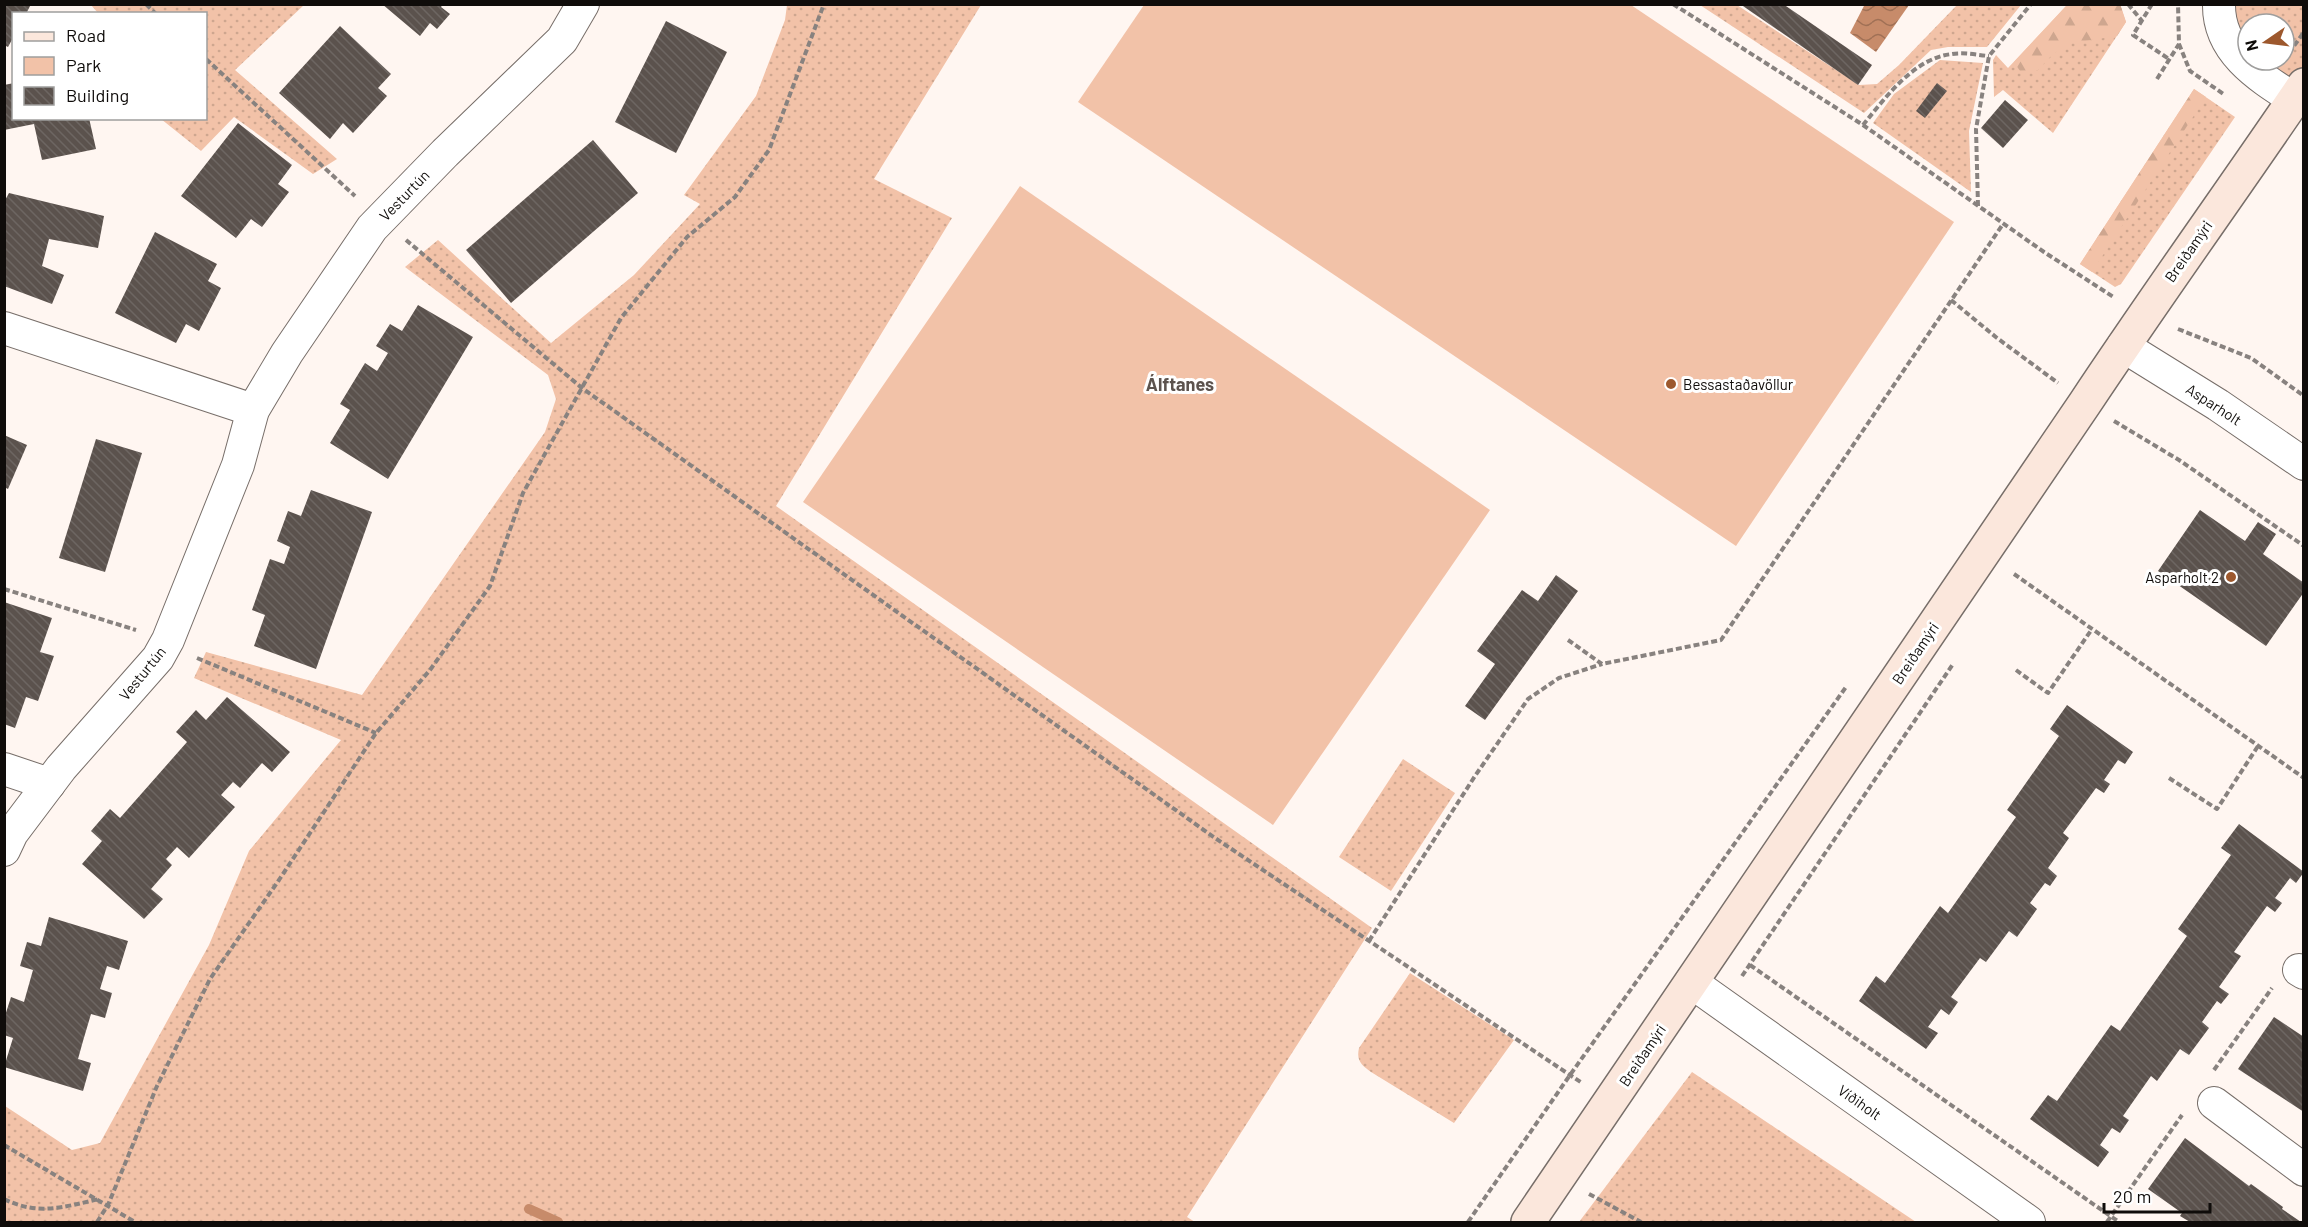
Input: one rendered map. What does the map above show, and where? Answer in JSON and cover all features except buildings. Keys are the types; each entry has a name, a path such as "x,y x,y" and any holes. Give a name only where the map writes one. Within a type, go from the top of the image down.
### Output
{"street":[{"name":"Vesturtún","path":"4,850 12,833 49,783 158,658 168,640 238,465 253,410 287,353 372,228 445,153 562,40 583,4"},
{"path":"2219,4 2219,21 2227,43 2240,58 2289,89"},
{"name":"Breiðamýri","path":"1528,1222 2143,315 2273,133 2289,89"},
{"path":"4,328 253,410"},
{"name":"Asparholt","path":"2123,346 2218,405 2304,464"},
{"path":"4,769 49,783"},
{"name":"Víðiholt","path":"1691,982 2030,1222"},
{"path":"2214,1103 2304,1170"}],"path":[{"path":"97,1222 108,1205 157,1086 210,979 376,734 430,670 490,586 523,493 621,318 687,237 735,196 769,150 824,4"},
{"path":"1673,4 1863,125 2003,224 2113,297 2143,315 2250,357 2304,396"},
{"path":"1978,206 1977,129 1989,56 2031,4"},
{"path":"2128,4 2142,21"},
{"path":"2152,4 2133,35 2169,59"},
{"path":"2171,4 2178,7 2179,45 2190,70 2234,100"},
{"path":"2289,89 2304,32"},
{"path":"2157,78 2179,45"},
{"path":"1863,125 1897,86 1928,60 1955,53 1989,56"},
{"path":"207,59 381,219 582,388 1215,838 1610,1102"},
{"path":"1369,941 1468,786 1528,699 1559,678 1602,664 1722,640 2003,224"},
{"path":"2107,306 2120,288"},
{"path":"1951,300 1997,338 2085,403 2179,460 2304,546"},
{"path":"2049,392 2062,372"},
{"path":"2109,431 2116,422"},
{"path":"2007,584 2020,565"},
{"path":"2014,574 2304,778"},
{"path":"2016,670 2048,693 2092,629"},
{"path":"1568,640 1602,664"},
{"path":"1723,1005 1954,662"},
{"path":"1468,1222 1850,681"},
{"path":"2169,778 2217,809 2258,746"},
{"path":"1750,965 2119,1222"},
{"path":"4,1145 135,1222"},
{"path":"1559,1177 1641,1222"},
{"path":"4,1199 21,1208 57,1209 99,1200"}],"green space":[{"path":"2120,4 2126,22 2053,133 2003,90 1994,97 1993,60 1996,55 2008,68 2067,5"},
{"path":"2120,4 2126,22 2117,36 2072,43 2053,54 2038,70 2020,71 2014,62 2067,5"},
{"path":"2234,4 2303,5 2303,69 2290,79 2281,72 2296,72 2296,12 2236,12 2236,29"},
{"path":"91,5 304,5 235,70 337,159 313,174 234,117 201,151 162,120 207,120 207,12 97,12"},
{"path":"787,5 981,5 874,179 952,218 776,506 1372,928 1187,1217 1195,1222 5,1222 5,1106 72,1150 100,1143 209,945 249,851 341,740 194,678 206,652 362,695 545,432 556,399 548,375 405,267 438,240 551,343 634,275 700,204 684,195 756,96 785,20"},
{"name":"Bessastaðavöllur","path":"1144,5 1631,5 1954,222 1736,546 1078,102"},
{"path":"1700,5 1737,5 1859,85 1877,84 1899,65 1957,5 2021,5 1987,47 1948,47 1931,50 1864,113"},
{"path":"1940,60 1983,63 1969,131 1971,192 1873,123 1894,94"},
{"path":"2194,89 2235,117 2121,284 2115,287 2080,264"},
{"path":"2194,89 2206,97 2092,272 2080,264"},
{"path":"1020,186 1490,510 1273,825 803,502"},
{"path":"1403,759 1455,793 1391,891 1339,857"},
{"path":"1410,973 1514,1040 1454,1123 1371,1072 1362,1065 1359,1059 1359,1048"},
{"path":"1692,1072 1916,1222 1579,1222"}],"water":[{"path":"1865,4 1909,5 1876,52 1850,33"}],"waterway":[{"path":"529,1209 558,1222"}],"place":[{"name":"Bessastaðavöllur","path":"1671,384"},
{"name":"Asparholt 2","path":"2231,577"}],"district":[{"name":"Álftanes","path":"1180,384"}]}
